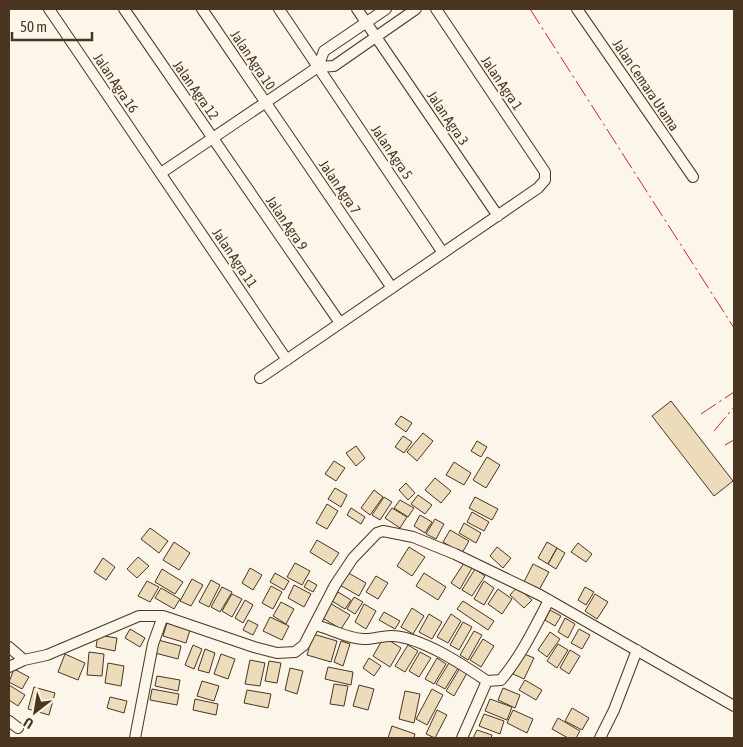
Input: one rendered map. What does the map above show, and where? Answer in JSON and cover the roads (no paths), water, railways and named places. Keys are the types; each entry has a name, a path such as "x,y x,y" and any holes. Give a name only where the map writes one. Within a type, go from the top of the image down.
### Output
{"street":[{"name":"Jalan Agra 16","path":"50,9 160,173"},
{"name":"Jalan Agra 12","path":"124,9 212,138"},
{"name":"Jalan Agra 10","path":"202,9 265,102"},
{"name":"Jalan Agra 5","path":"279,9 443,253"},
{"name":"Jalan Agra 3","path":"357,9 498,216"},
{"path":"160,173 318,66 324,51 386,9"},
{"path":"318,66 334,66 416,9"},
{"name":"Jalan Agra 1","path":"436,9 545,172 545,180 538,188 498,216"},
{"name":"Jalan Cemara Utama","path":"577,9 693,177"},
{"name":"Jalan Agra 7","path":"265,102 392,288"},
{"name":"Jalan Agra 9","path":"212,138 340,323"},
{"name":"Jalan Agra 11","path":"160,173 287,360"},
{"path":"260,378 498,216"},
{"path":"9,667 24,660 47,655 132,618 163,616 277,653 295,652 304,645 323,606 353,558 377,533 383,531 413,537 455,554 549,600 734,706"},
{"path":"315,625 352,638 364,640 393,636 411,641 440,653 487,681 501,680 529,639 549,600"},
{"path":"134,738 153,644 163,616"},
{"path":"9,647 24,660"},
{"path":"600,738 614,710 637,650"},
{"path":"462,738 487,681"},
{"path":"9,721 18,728"}]}
